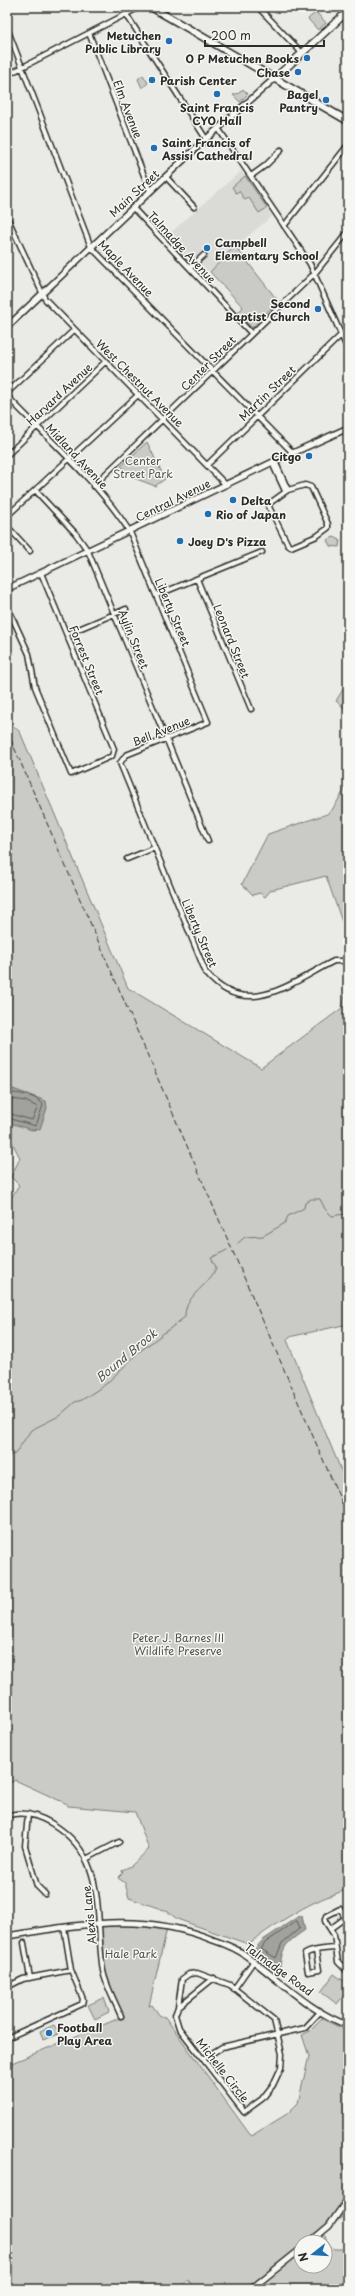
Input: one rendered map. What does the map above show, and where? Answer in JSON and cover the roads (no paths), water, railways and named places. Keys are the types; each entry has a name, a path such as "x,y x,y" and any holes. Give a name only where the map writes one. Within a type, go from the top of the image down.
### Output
{"main road":[{"path":"150,7 348,121"},
{"name":"Main Street","path":"274,79 348,11"}],"street":[{"path":"7,75 140,7"},
{"path":"258,7 302,53"},
{"path":"126,14 206,139"},
{"name":"Maple Avenue","path":"7,28 91,247 293,453"},
{"name":"Elm Avenue","path":"89,33 150,191"},
{"name":"Main Street","path":"7,327 150,191 274,79"},
{"path":"218,128 315,273 348,350"},
{"path":"284,226 348,145"},
{"path":"251,176 266,165 281,150"},
{"path":"166,177 194,207"},
{"name":"Talmadge Avenue","path":"133,208 251,333"},
{"name":"West Chestnut Avenue","path":"7,217 42,294 74,330 164,419 226,485"},
{"name":"Center Street","path":"93,486 315,273 348,232"},
{"path":"190,268 204,254"},
{"path":"7,394 74,330"},
{"name":"Martin Street","path":"207,465 341,335"},
{"name":"Harvard Avenue","path":"7,455 105,362"},
{"name":"Midland Avenue","path":"7,394 93,486 120,517 130,532"},
{"path":"7,516 139,394"},
{"name":"Central Avenue","path":"7,589 130,532 273,462 348,428"},
{"path":"273,462 287,490"},
{"path":"305,485 311,487 328,524 327,531 295,547 288,545 269,507 270,503 287,490 305,485"},
{"name":"Aylin Street","path":"35,490 76,534 88,551 208,841"},
{"path":"7,526 30,551"},
{"name":"Liberty Street","path":"130,532 208,722"},
{"path":"157,595 197,580 262,552"},
{"name":"Forrest Street","path":"9,614 29,654 35,687 71,774 114,754 114,749 41,573"},
{"name":"Leonard Street","path":"197,580 251,709"},
{"path":"7,606 9,614"},
{"path":"67,634 126,609"},
{"name":"Bell Avenue","path":"121,760 126,755 165,736 208,722"},
{"name":"Liberty Street","path":"121,760 120,766 203,967 210,978 222,988 246,996 265,996 278,992 334,961 343,961"},
{"path":"127,859 154,848"},
{"name":"Alexis Lane","path":"7,1816 13,1814 28,1814 46,1820 62,1831 76,1844 86,1859 94,1878 104,1973 121,2016"},
{"path":"28,1814 25,1846 37,1886 45,1894"},
{"path":"86,1859 119,1842"},
{"path":"330,1929 345,1918 340,1909 325,1917 330,1929 334,1935 334,1948 338,1962 348,1972"},
{"name":"Talmadge Road","path":"7,1936 99,1922 147,1923 184,1930 233,1948 320,2012 348,2025"},
{"path":"7,2038 82,2004 83,1999 71,1970 64,1927"},
{"path":"24,1943 30,1978"},
{"path":"316,1951 319,1970 308,1972 305,1954 316,1951 334,1948"},
{"path":"234,1989 253,1962"},
{"path":"7,1986 23,1979 71,1970"},
{"name":"Michelle Circle","path":"197,1973 214,1978 234,1989 274,2020 279,2035 281,2061 273,2085 262,2099 244,2112 179,2028 175,2015 178,2007 182,1979 189,1974 197,1973"},
{"path":"178,2007 214,1978"},
{"path":"203,2059 222,2048 305,2028 320,2012"},
{"path":"320,2234 329,2226 348,2199"},
{"path":"251,2289 293,2255"}],"water":[{"path":"13,1089 46,1101 47,1108 40,1129 32,1130 7,1122 7,1090"},
{"path":"299,1916 302,1916 305,1930 290,1941 284,1948 280,1966 254,1950 263,1940"}],"waterway":[{"name":"Bound Brook","path":"238,1243 245,1237 263,1236 285,1223 288,1216 304,1208 305,1203 311,1199 320,1199 325,1209 332,1216 344,1214 348,1209"},
{"name":"Bound Brook","path":"344,1214 348,1217"},
{"name":"Bound Brook","path":"7,1456 15,1454 31,1430 59,1416 75,1402 82,1400 106,1384 139,1352 185,1317 189,1302 209,1279 216,1267 211,1258 227,1250"}],"railway":[{"path":"7,731 348,1517"}],"place":[{"name":"Metuchen Public Library","path":"169,41"},
{"name":"O P Metuchen Books","path":"307,58"},
{"name":"Chase","path":"298,72"},
{"name":"Parish Center","path":"152,80"},
{"name":"Saint Francis CYO Hall","path":"217,94"},
{"name":"Bagel Pantry","path":"326,100"},
{"name":"Saint Francis of Assisi Cathedral","path":"154,148"},
{"name":"Campbell Elementary School","path":"207,248"},
{"name":"Second Baptist Church","path":"318,309"},
{"name":"Citgo","path":"309,456"},
{"name":"Delta","path":"233,500"},
{"name":"Rio of Japan","path":"208,514"},
{"name":"Joey D's Pizza","path":"180,541"},
{"name":"Football Play Area","path":"49,2033"}],"park label":[{"name":"Center Street Park","path":"143,466"},
{"name":"Peter J. Barnes III Wildlife Preserve","path":"178,1643"},
{"name":"Hale Park","path":"131,1953"}]}
